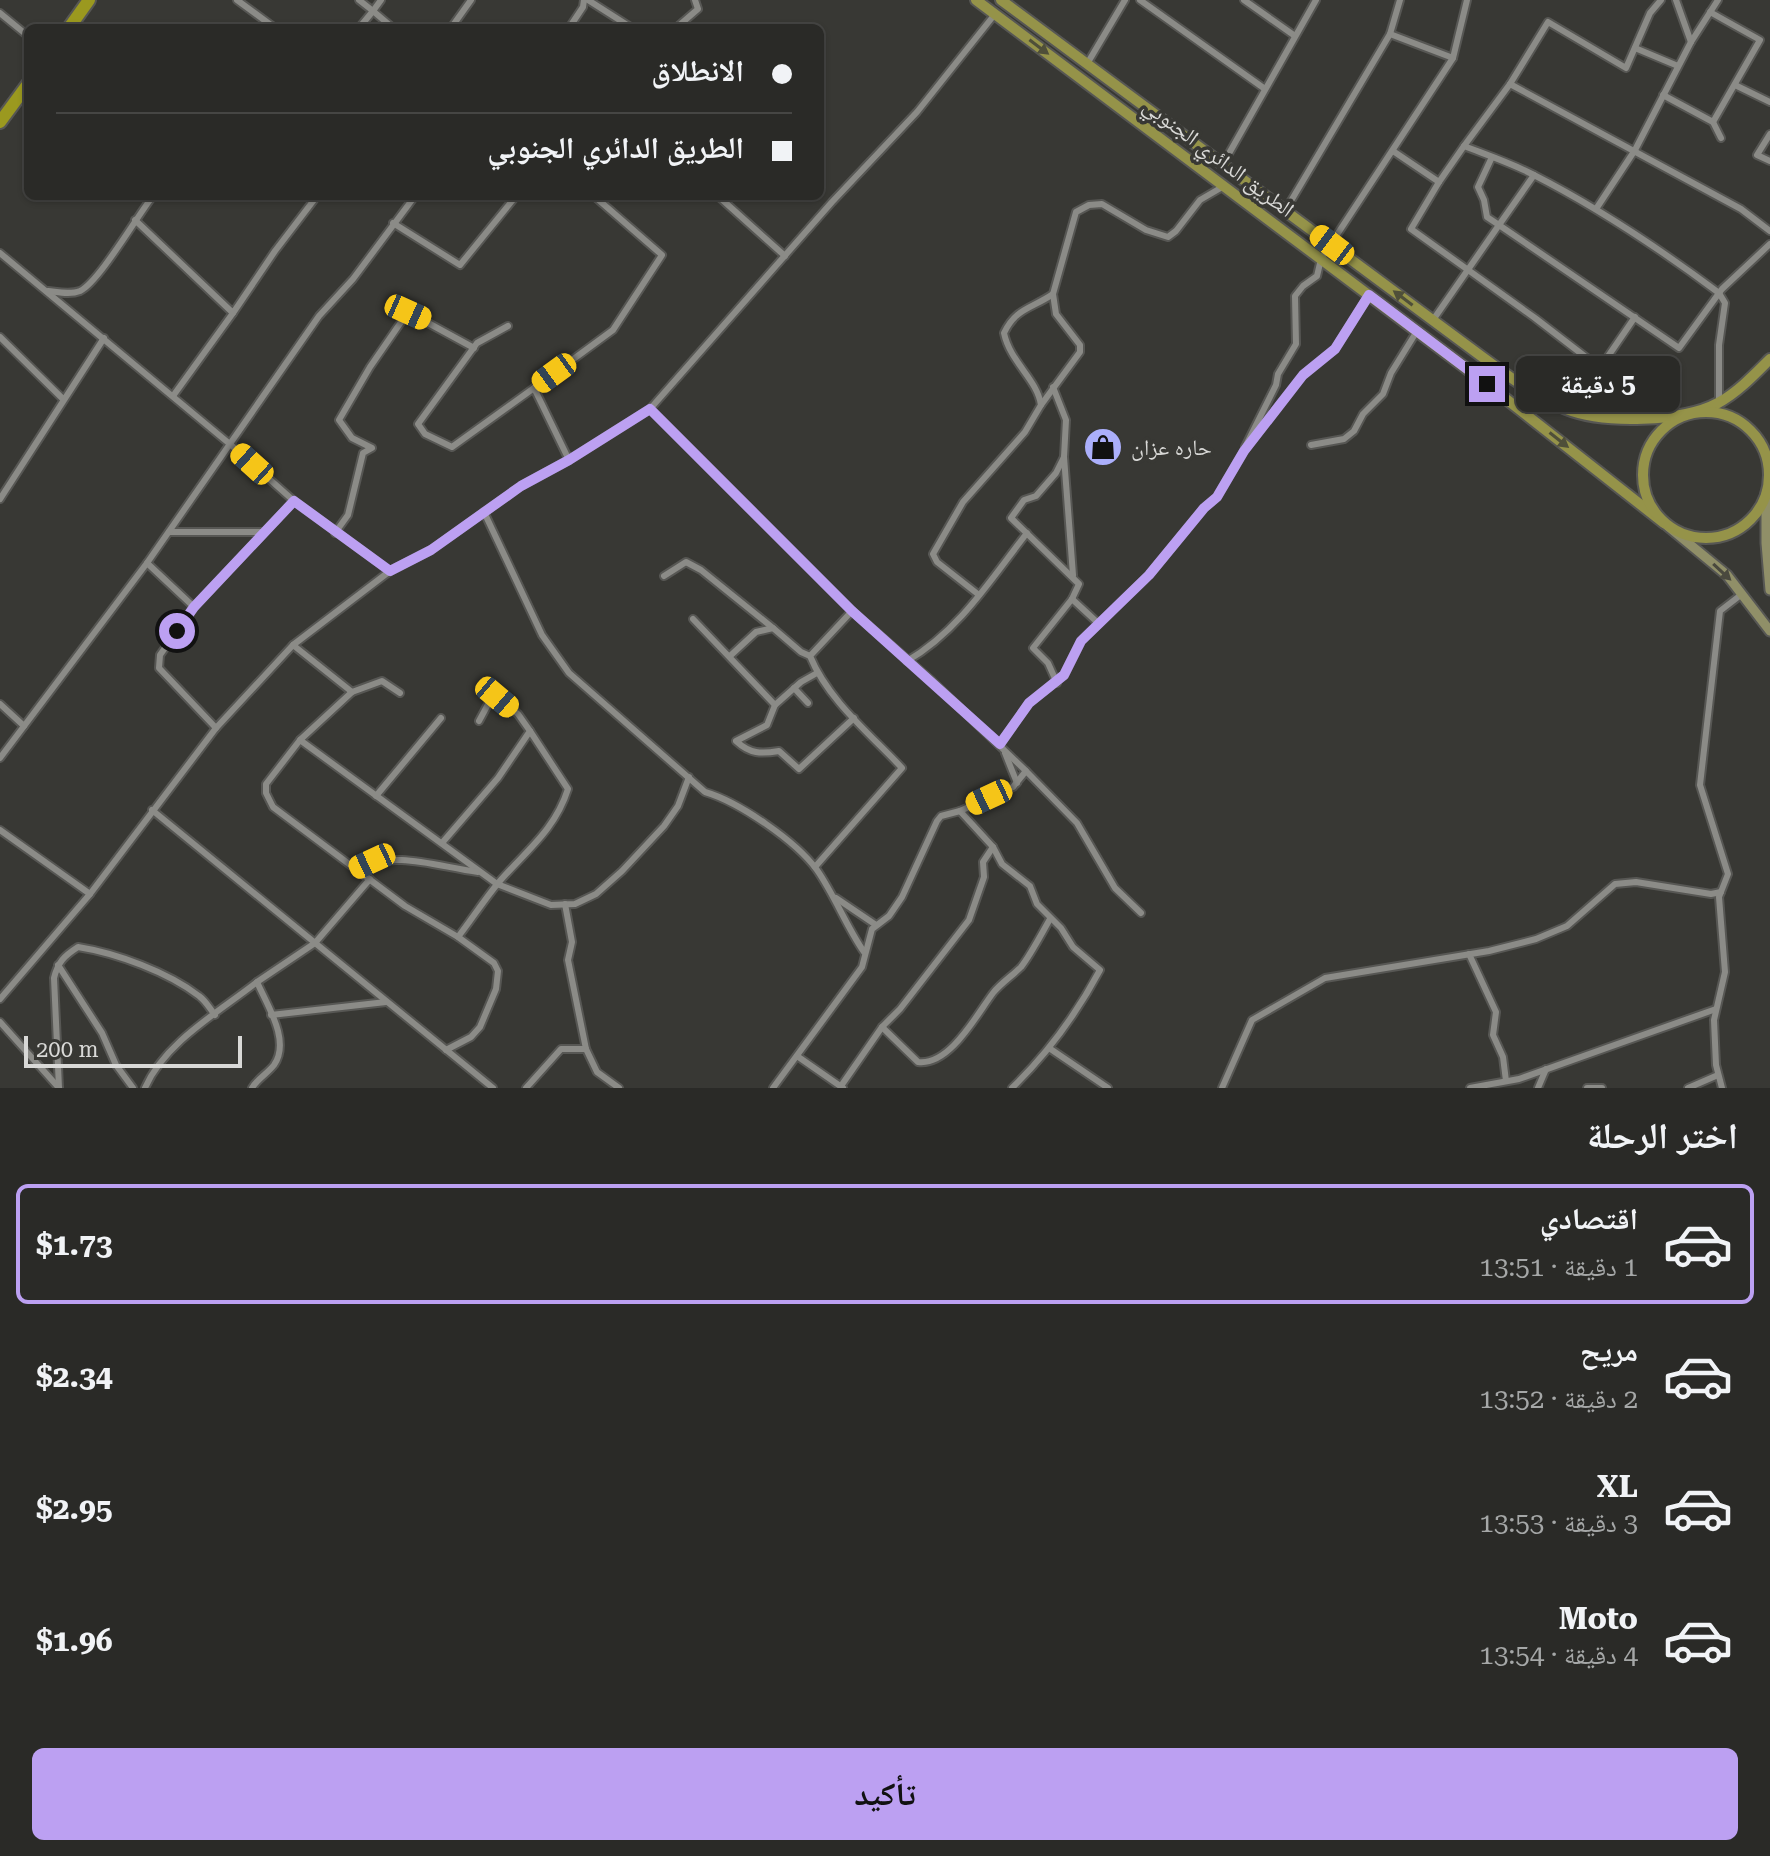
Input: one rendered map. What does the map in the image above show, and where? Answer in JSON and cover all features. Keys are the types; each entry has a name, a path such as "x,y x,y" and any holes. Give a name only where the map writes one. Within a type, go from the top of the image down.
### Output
{"highway":[{"path":"72,24 89,0"},
{"path":"0,122 24,89"}],"main road":[{"name":"الطريق الدائري الجنوبي","path":"976,0 1417,331 1664,523"},
{"name":"الطريق الدائري الجنوبي","path":"1001,0 1529,390 1567,409 1598,417 1698,412"},
{"path":"1698,412 1719,413 1738,421 1754,435 1765,453 1769,474 1768,490 1757,513 1742,528 1723,536 1702,539 1682,534 1664,523 1651,507 1643,487 1643,467 1649,447 1661,430 1678,418 1719,403 1770,359"}],"street":[{"path":"237,0 270,24"},
{"path":"359,0 388,24"},
{"path":"362,24 381,0"},
{"path":"454,24 471,0"},
{"path":"572,24 586,0 625,24"},
{"path":"681,24 698,9 695,0"},
{"path":"1087,64 1125,0"},
{"path":"1140,0 1265,89"},
{"path":"1244,0 1295,36"},
{"path":"1222,164 1316,0"},
{"path":"1285,211 1390,34 1400,0"},
{"path":"1244,451 1246,440 1296,344 1295,296 1317,276 1321,259 1453,58 1467,0"},
{"path":"1635,317 1600,368 1411,229 1439,182 1510,84 1548,22 1626,68 1650,13 1661,0"},
{"path":"1676,0 1691,42"},
{"path":"1596,209 1635,150 1691,42 1718,0"},
{"path":"1710,12 1770,43"},
{"path":"0,13 24,33"},
{"path":"0,999 90,894 216,728 293,645 390,571 431,550 521,486 650,409 832,202 917,112 995,14"},
{"path":"1390,34 1453,58"},
{"path":"1713,122 1759,40"},
{"path":"1635,48 1678,66"},
{"path":"1510,84 1741,209 1770,231"},
{"path":"1735,85 1770,102"},
{"path":"1663,95 1713,122 1721,138"},
{"path":"1770,134 1757,155 1770,161"},
{"path":"1464,146 1534,175 1596,209 1662,251 1719,293 1725,303 1719,345 1719,403"},
{"path":"1393,151 1439,182"},
{"path":"1492,157 1478,187 1487,217 1679,348 1719,293 1770,244"},
{"path":"1433,320 1534,175"},
{"path":"979,595 937,562 933,554 963,502 1025,432 1053,387 1080,352 1080,345 1056,314 1053,294 1076,212 1089,205 1102,204 1146,230 1168,237 1200,200 1224,186"},
{"path":"48,291 73,293 84,289 150,200"},
{"path":"173,396 314,200"},
{"path":"0,758 147,563 319,316 353,279 412,200"},
{"path":"393,223 460,265 513,200"},
{"path":"508,326 477,343 418,424 425,434 452,447 613,330 662,255 599,200"},
{"path":"722,200 785,256"},
{"path":"135,220 233,313"},
{"path":"0,253 294,501 390,571"},
{"path":"1041,405 1039,392 1015,360 1004,333 1010,320 1022,309 1053,294"},
{"path":"1000,744 1029,703 1064,675 1081,641 1149,575 1204,508 1217,497 1244,451 1303,375 1335,349 1369,295"},
{"path":"335,533 348,515 363,453 372,448 352,438 339,420 370,367 408,312 474,348"},
{"path":"1311,445 1344,439 1354,431 1363,414 1383,394 1391,373 1417,331"},
{"path":"0,337 63,399"},
{"path":"0,499 104,338"},
{"path":"1053,387 1066,420 1064,457 1073,575"},
{"path":"534,388 569,460"},
{"path":"650,409 852,611 1000,744 1077,823 1115,888 1141,913"},
{"path":"1057,683 1048,663 1033,648 1072,599 1079,584 1011,518 1024,500 1036,496 1056,473 1064,457"},
{"path":"1768,490 1766,543 1770,590"},
{"path":"216,728 159,668 160,655 194,607 294,501"},
{"path":"484,512 542,635 569,673 705,792 721,796 731,805 760,818 815,867 864,952 862,967 773,1088"},
{"path":"1664,523 1727,575 1770,631"},
{"path":"169,532 262,532"},
{"path":"907,661 943,636 1027,533"},
{"path":"664,576 686,562 701,570 801,652 810,656 817,673 854,718 902,768 815,867"},
{"path":"147,563 194,607"},
{"path":"1722,1088 1718,1075 1714,1020 1725,972 1719,897 1728,874 1700,785 1720,611 1742,594"},
{"path":"1072,599 1098,623"},
{"path":"810,656 852,611"},
{"path":"693,619 775,705"},
{"path":"730,656 756,632 773,628"},
{"path":"293,645 352,692"},
{"path":"817,673 775,705 767,725 736,741 745,750 758,753 779,751 799,769 854,718"},
{"path":"400,693 382,681 352,692 300,740 266,784 266,793 273,807 405,906 485,955 498,971 496,989 480,1027 471,1037 446,1050"},
{"path":"794,688 808,703"},
{"path":"458,937 497,884 539,841 564,802 568,789 518,714 497,697 492,697 479,721"},
{"path":"0,704 24,726"},
{"path":"376,796 441,718"},
{"path":"442,843 498,778 530,731"},
{"path":"300,740 497,884 551,905 575,904 596,894 622,871 664,826 678,806 689,777"},
{"path":"1000,744 1017,783"},
{"path":"864,952 876,925 889,916 902,897 937,821 945,814 960,811 1013,787 1026,771"},
{"path":"152,810 493,1088"},
{"path":"960,811 993,847 1002,864 1030,886 1037,904 1061,928 1073,947 1100,970 1085,1001 1049,1048 1012,1088"},
{"path":"0,830 90,894"},
{"path":"797,1056 842,1087 882,1027 916,990 969,920 984,877 983,862 993,847"},
{"path":"357,868 372,861 390,859 480,872"},
{"path":"145,1088 160,1064 186,1037 257,982 315,943 370,879"},
{"path":"1222,1088 1252,1020 1325,978 1469,954 1536,939 1567,926 1615,884 1636,882 1711,894 1721,892"},
{"path":"833,896 876,925"},
{"path":"565,904 572,942 568,960 586,1049 597,1072 619,1088"},
{"path":"882,1027 918,1062 936,1059 953,1045 995,991 1020,968 1050,919"},
{"path":"59,1088 54,978 57,965 78,947 127,959 182,984 203,998 215,1015"},
{"path":"1469,954 1496,1012 1493,1035 1503,1057 1506,1081"},
{"path":"57,965 102,1033 116,1065 133,1088"},
{"path":"252,1088 280,1054 281,1042 257,982"},
{"path":"271,1015 388,1002"},
{"path":"1470,1088 1546,1069 1716,1009"},
{"path":"0,1022 59,1088"},
{"path":"1049,1048 1108,1088"},
{"path":"526,1088 561,1049 586,1049"},
{"path":"1538,1088 1546,1069"},
{"path":"1688,1088 1718,1075"},
{"path":"1587,1088 1602,1088"}],"place":[{"name":"حاره عزان","path":"1103,447"}],"route":[{"path":"177,631 194,607 294,501 390,571 431,550 521,486 650,409 852,611 1000,744 1029,703 1064,675 1081,641 1149,575 1204,508 1217,497 1244,451 1303,375 1335,349 1369,295 1487,384"}]}
